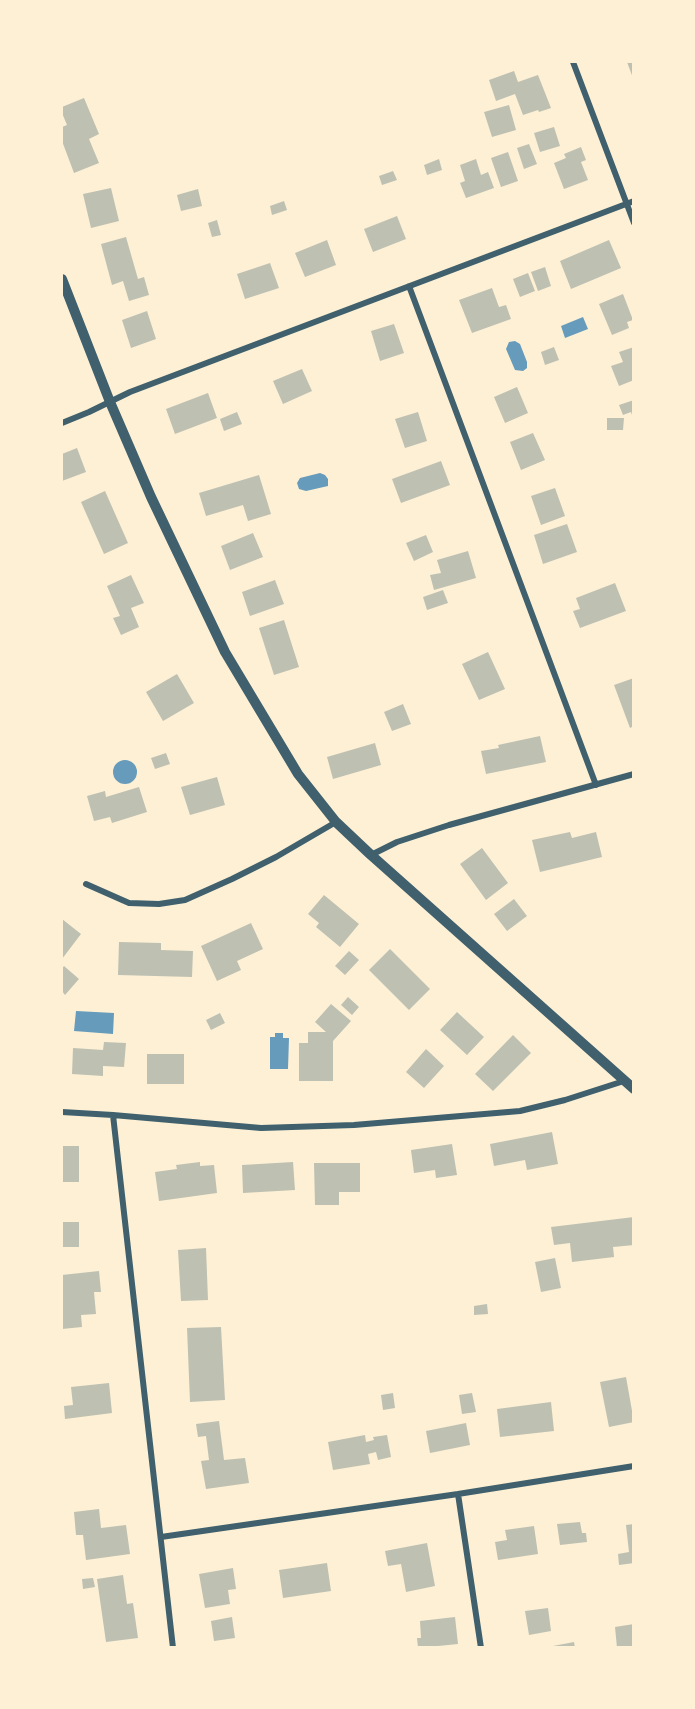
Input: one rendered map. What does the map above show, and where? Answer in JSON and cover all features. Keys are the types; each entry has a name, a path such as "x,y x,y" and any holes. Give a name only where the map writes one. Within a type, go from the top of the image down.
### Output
{"street":[{"path":"573,62 630,203 633,223"},
{"path":"62,423 130,392 630,203"},
{"path":"62,279 151,497 225,652 298,774 336,822 371,855 631,1085"},
{"path":"409,286 596,785"},
{"path":"371,855 397,842 449,825 633,774"},
{"path":"86,884 129,903 159,904 185,900 267,861 336,822"},
{"path":"62,1112 261,1128 354,1125 520,1111 631,1085"},
{"path":"113,1115 173,1647"},
{"path":"161,1537 633,1466"},
{"path":"458,1494 481,1647"}],"water":[{"path":"583,317 588,329 565,338 561,326"},
{"path":"515,341 520,344 527,362 527,368 523,371 515,370 506,349 509,342"},
{"path":"320,473 328,479 328,486 306,491 299,489 297,483 300,478"},
{"path":"125,760 134,763 137,772 134,781 125,784 116,781 113,772 116,763"},
{"path":"76,1011 114,1013 113,1034 74,1031"},
{"path":"275,1033 283,1033 283,1038 289,1038 288,1069 270,1069 270,1037 275,1037"}],"building":[{"path":"627,62 634,62 634,78 633,78"},
{"path":"514,71 518,82 538,75 551,108 523,115 515,94 496,101 489,80"},
{"path":"84,98 99,134 89,139 99,163 74,173 62,141 62,127 67,125 62,107"},
{"path":"509,105 516,130 492,137 484,112"},
{"path":"554,127 560,146 540,152 534,133"},
{"path":"529,144 537,164 524,169 517,148"},
{"path":"581,147 586,160 581,162 588,180 564,189 554,163 566,158 564,154"},
{"path":"508,152 518,181 501,187 491,158"},
{"path":"439,159 442,170 427,175 424,165"},
{"path":"476,159 481,175 488,172 494,188 466,198 460,183 465,181 460,165"},
{"path":"393,171 397,180 382,185 379,176"},
{"path":"111,188 119,221 91,228 83,194"},
{"path":"198,189 202,206 181,211 177,195"},
{"path":"284,201 287,210 272,215 270,206"},
{"path":"397,216 406,239 373,252 364,229"},
{"path":"217,220 221,235 212,237 208,223"},
{"path":"126,237 138,279 144,277 149,295 129,301 123,281 112,285 101,244"},
{"path":"327,240 336,265 305,277 295,253"},
{"path":"609,240 621,268 571,289 560,261"},
{"path":"270,263 279,288 245,299 237,274"},
{"path":"545,267 551,286 538,291 531,272"},
{"path":"528,273 535,291 520,297 513,279"},
{"path":"492,288 499,307 506,305 511,319 472,333 459,300"},
{"path":"623,294 633,320 627,322 629,328 612,335 599,304"},
{"path":"147,311 156,339 131,348 122,320"},
{"path":"394,324 404,353 380,361 371,331"},
{"path":"554,347 559,360 545,365 541,352"},
{"path":"634,347 634,380 619,386 611,366 623,362 619,352"},
{"path":"302,369 312,391 283,404 273,381"},
{"path":"517,387 528,413 505,423 494,397"},
{"path":"208,393 217,418 175,434 166,409"},
{"path":"634,400 634,418 631,412 623,415 619,405"},
{"path":"237,412 242,424 224,431 220,419"},
{"path":"418,412 427,441 405,448 395,419"},
{"path":"607,418 624,418 623,430 607,430"},
{"path":"533,433 545,460 521,470 510,442"},
{"path":"77,448 86,472 62,481 62,454"},
{"path":"441,461 450,485 401,503 392,479"},
{"path":"259,475 271,514 248,521 243,505 206,516 199,493"},
{"path":"555,488 565,516 541,525 531,496"},
{"path":"105,491 128,543 104,554 81,502"},
{"path":"567,524 577,552 543,564 534,535"},
{"path":"253,533 263,557 230,570 221,546"},
{"path":"426,535 433,552 414,561 406,543"},
{"path":"468,551 476,578 434,590 430,575 441,573 437,560"},
{"path":"131,575 144,603 131,608 139,627 121,635 113,618 120,616 107,586"},
{"path":"275,580 284,604 250,616 242,592"},
{"path":"615,583 626,611 580,628 573,611 580,609 576,598"},
{"path":"443,590 448,603 427,610 423,597"},
{"path":"284,620 299,667 274,675 259,628"},
{"path":"488,652 505,689 479,700 462,664"},
{"path":"177,674 194,703 163,721 146,692"},
{"path":"634,678 634,726 630,728 614,685"},
{"path":"403,704 411,724 392,731 384,712"},
{"path":"540,736 546,762 486,774 481,751"},
{"path":"375,743 381,765 333,779 327,757"},
{"path":"166,753 170,764 155,769 151,758"},
{"path":"217,777 225,805 190,815 181,787"},
{"path":"139,787 147,812 112,823 110,817 94,821 87,796 105,791 106,797"},
{"path":"570,832 572,838 596,832 602,857 540,872 532,840"},
{"path":"482,848 508,883 486,900 460,864"},
{"path":"324,895 359,924 340,947 316,927 319,923 308,914"},
{"path":"514,899 527,916 507,931 494,914"},
{"path":"62,919 81,934 62,959"},
{"path":"251,923 263,949 237,961 241,970 217,981 201,946"},
{"path":"119,942 161,943 161,950 193,951 192,977 118,975"},
{"path":"390,949 430,989 409,1010 369,970"},
{"path":"349,951 359,960 345,975 335,966"},
{"path":"64,966 79,979 65,995 62,991"},
{"path":"348,997 359,1007 352,1015 341,1005"},
{"path":"331,1004 351,1021 333,1041 333,1081 299,1081 299,1043 308,1043 308,1032 326,1032 315,1022"},
{"path":"457,1012 484,1037 467,1055 440,1030"},
{"path":"220,1013 225,1023 211,1030 206,1020"},
{"path":"513,1035 531,1053 493,1091 475,1074"},
{"path":"104,1042 126,1043 124,1067 103,1066 103,1076 72,1074 73,1048 103,1050"},
{"path":"426,1049 444,1066 424,1088 406,1072"},
{"path":"147,1054 184,1054 184,1084 147,1084"},
{"path":"552,1132 558,1164 527,1170 525,1160 494,1166 490,1144"},
{"path":"452,1144 457,1175 436,1178 435,1170 414,1173 411,1150"},
{"path":"62,1146 79,1146 79,1182 62,1182"},
{"path":"200,1162 200,1166 214,1165 217,1193 159,1201 155,1172 177,1169 176,1165"},
{"path":"293,1162 295,1190 243,1193 242,1165"},
{"path":"314,1163 360,1163 360,1192 339,1192 339,1205 315,1205"},
{"path":"634,1217 634,1245 613,1247 614,1257 572,1262 570,1243 554,1245 551,1227"},
{"path":"62,1222 79,1222 79,1247 62,1247"},
{"path":"206,1248 208,1300 181,1301 178,1250"},
{"path":"555,1258 561,1288 541,1292 535,1262"},
{"path":"99,1271 101,1292 94,1292 96,1314 81,1315 82,1327 62,1329 62,1275"},
{"path":"487,1304 488,1314 474,1315 474,1306"},
{"path":"221,1327 225,1400 190,1402 187,1328"},
{"path":"626,1377 634,1422 609,1427 600,1382"},
{"path":"109,1383 112,1413 65,1419 64,1406 73,1405 71,1387"},
{"path":"393,1393 395,1408 383,1410 381,1395"},
{"path":"472,1393 476,1412 462,1414 459,1395"},
{"path":"551,1402 554,1431 500,1437 497,1409"},
{"path":"219,1421 224,1460 245,1458 249,1483 206,1489 201,1461 209,1460 206,1436 198,1437 196,1424"},
{"path":"466,1423 470,1445 430,1453 426,1431"},
{"path":"365,1435 366,1442 374,1440 373,1437 387,1435 391,1457 378,1460 376,1452 368,1454 370,1464 333,1470 328,1442"},
{"path":"99,1509 101,1528 126,1525 130,1554 86,1560 83,1535 76,1535 74,1512"},
{"path":"580,1522 582,1533 586,1533 587,1542 560,1545 557,1524"},
{"path":"634,1524 634,1563 619,1565 618,1554 629,1552 626,1525"},
{"path":"534,1526 538,1554 498,1560 495,1542 507,1540 505,1530"},
{"path":"427,1543 435,1586 406,1592 401,1564 388,1566 385,1551"},
{"path":"327,1563 331,1591 283,1598 279,1570"},
{"path":"233,1568 236,1589 228,1590 230,1604 205,1608 199,1574"},
{"path":"123,1575 127,1604 133,1603 138,1638 106,1642 97,1579"},
{"path":"93,1578 95,1587 83,1589 82,1579"},
{"path":"548,1608 551,1631 529,1635 525,1611"},
{"path":"232,1617 235,1638 214,1641 211,1621"},
{"path":"455,1617 458,1644 418,1648 417,1638 421,1638 420,1621"},
{"path":"634,1624 634,1648 617,1648 615,1627"},
{"path":"574,1642 575,1648 553,1648 553,1646"}]}
